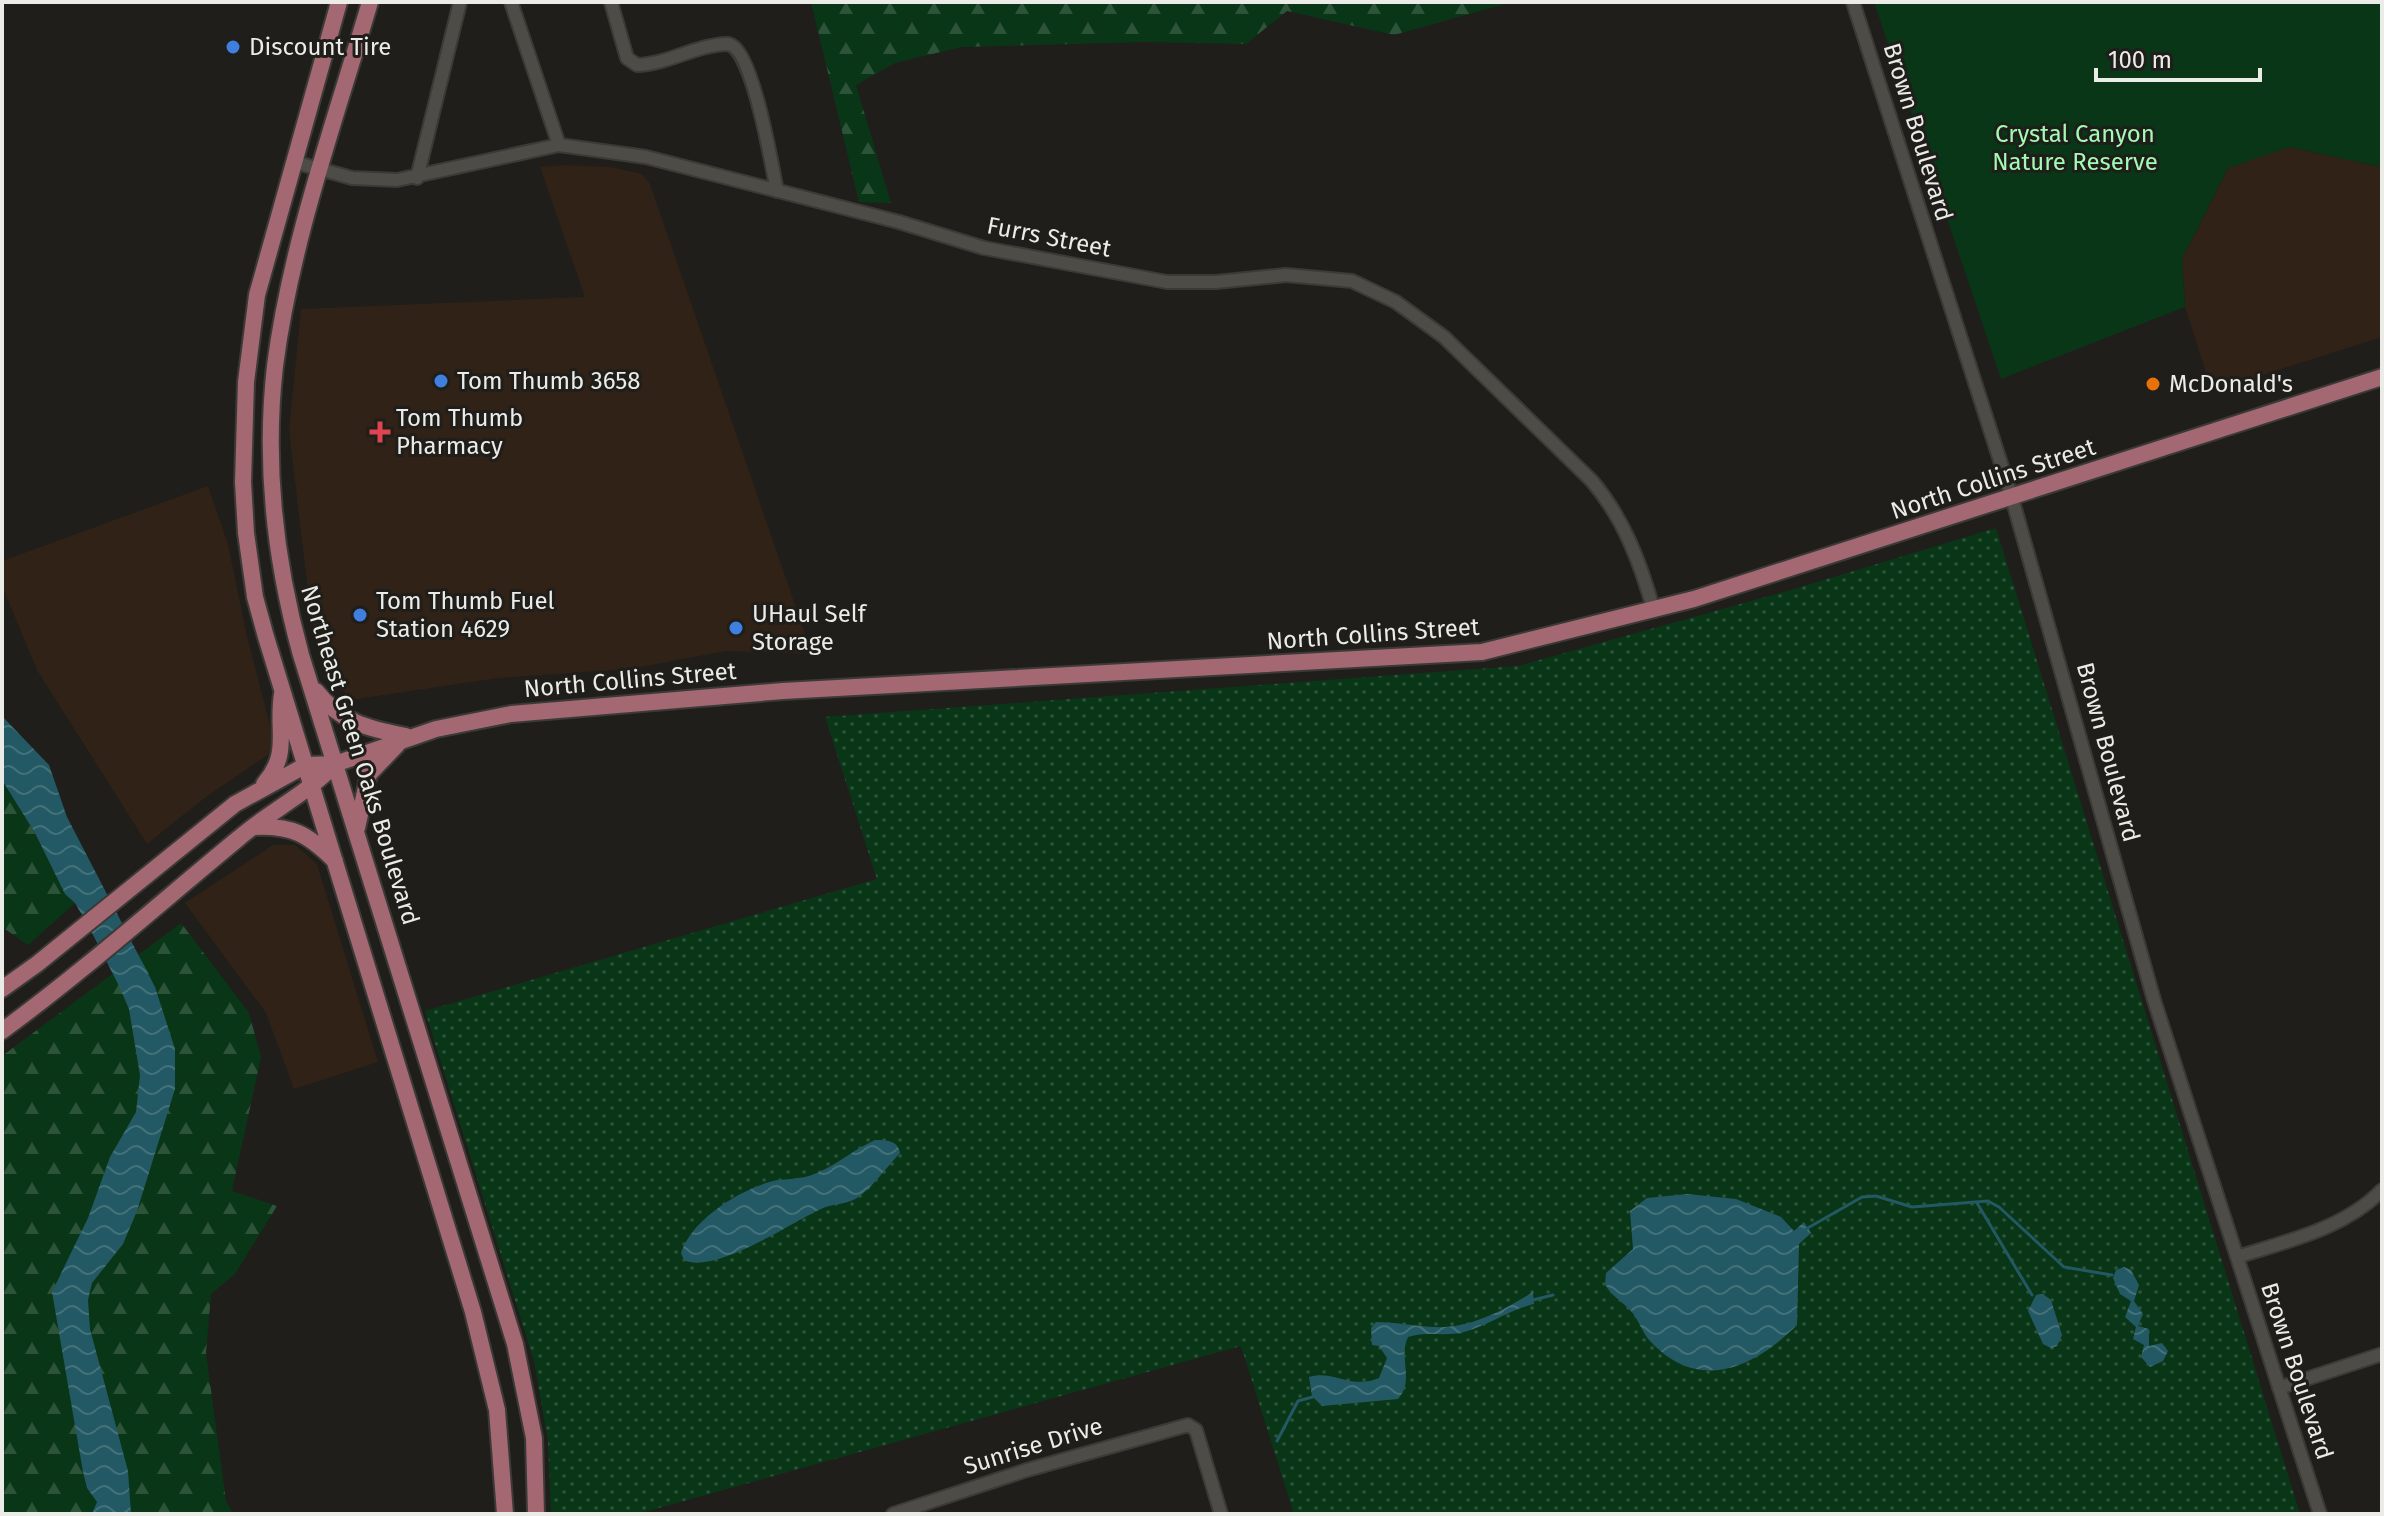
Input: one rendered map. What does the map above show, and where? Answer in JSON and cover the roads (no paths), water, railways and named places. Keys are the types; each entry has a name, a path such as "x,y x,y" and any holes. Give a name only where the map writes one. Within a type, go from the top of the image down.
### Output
{"main road":[{"path":"339,2 255,305 245,396 243,482 255,597 492,1384 502,1452 505,1514"},
{"name":"Northeast Green Oaks Boulevard","path":"370,2 297,253 280,334 273,393 272,482 283,584 310,684 521,1368 534,1438 536,1514"},
{"name":"North Collins Street","path":"2,989 150,874 225,811 260,789 306,765 335,764 408,737 511,714 770,692 1482,652 1654,611 2382,377"},
{"path":"243,482 272,482"},
{"path":"310,684 336,712 362,727 408,737"},
{"path":"260,789 272,775 284,748 278,721 282,688"},
{"path":"357,833 369,774 408,737"},
{"name":"North Collins Street","path":"2,1031 57,990 252,827 313,788 335,764"},
{"path":"252,827 276,826 311,837 336,862"},
{"path":"383,1018 411,1008"}],"street":[{"path":"417,178 460,2"},
{"path":"511,2 559,145"},
{"path":"611,2 627,58 637,65 712,46 731,44 740,50 757,97 777,191"},
{"name":"Brown Boulevard","path":"1853,2 2012,498 2154,1000 2320,1514"},
{"name":"Furrs Street","path":"294,162 352,178 417,178 559,145 646,157 984,248 1167,282 1216,282 1286,275 1336,277 1380,293 1444,337 1592,481 1612,505 1627,533 1654,611"},
{"path":"2237,1257 2317,1232 2371,1202 2382,1190"},
{"path":"2279,1388 2381,1358"},
{"name":"Sunrise Drive","path":"893,1514 1041,1466 1188,1425 1196,1430 1221,1514"}],"water":[{"path":"2,716 49,765 67,817 155,987 175,1049 175,1089 137,1211 123,1244 92,1283 88,1300 90,1329 128,1471 131,1514 92,1514 97,1502 87,1488 83,1472 52,1292 88,1218 110,1157 136,1112 140,1075 129,1009 119,986 89,927 75,903 65,894 35,833 2,780"},
{"path":"875,1140 894,1143 900,1153 857,1198 821,1209 733,1254 698,1263 684,1260 681,1253 694,1230 728,1201 766,1183 817,1173"},
{"path":"1687,1194 1736,1199 1781,1217 1794,1231 1804,1222 1811,1233 1799,1244 1797,1325 1763,1353 1726,1369 1688,1367 1669,1358 1648,1338 1631,1311 1605,1284 1606,1273 1633,1249 1630,1211 1647,1198"},
{"path":"2124,1267 2131,1270 2139,1285 2134,1301 2143,1314 2138,1326 2149,1329 2149,1346 2162,1343 2168,1351 2163,1361 2150,1367 2141,1357 2144,1345 2133,1339 2136,1327 2125,1317 2131,1301 2120,1294 2113,1278 2116,1270"},
{"path":"1533,1292 1534,1304 1473,1329 1408,1337 1405,1345 1405,1384 1398,1399 1322,1406 1312,1396 1309,1377 1326,1375 1359,1382 1379,1378 1387,1358 1379,1346 1372,1345 1371,1328 1376,1322 1433,1327 1460,1325 1497,1312"},
{"path":"2043,1294 2051,1300 2062,1335 2057,1346 2051,1348 2043,1344 2028,1311 2036,1295"}],"waterway":[{"path":"1806,1229 1862,1197 1876,1196 1912,1207 1988,1201 1999,1207 2064,1267 2112,1275"},
{"path":"1977,1203 2032,1295"},
{"path":"1533,1300 1553,1295"},
{"path":"1277,1441 1298,1401 1316,1396"}],"place":[{"name":"Discount Tire","path":"233,47"},
{"name":"Tom Thumb 3658","path":"441,381"},
{"name":"McDonald's","path":"2153,384"},
{"name":"Tom Thumb Pharmacy","path":"380,432"},
{"name":"Tom Thumb Fuel Station 4629","path":"360,615"},
{"name":"UHaul Self Storage","path":"736,628"}],"park label":[{"name":"Crystal Canyon Nature Reserve","path":"2075,148"}]}
